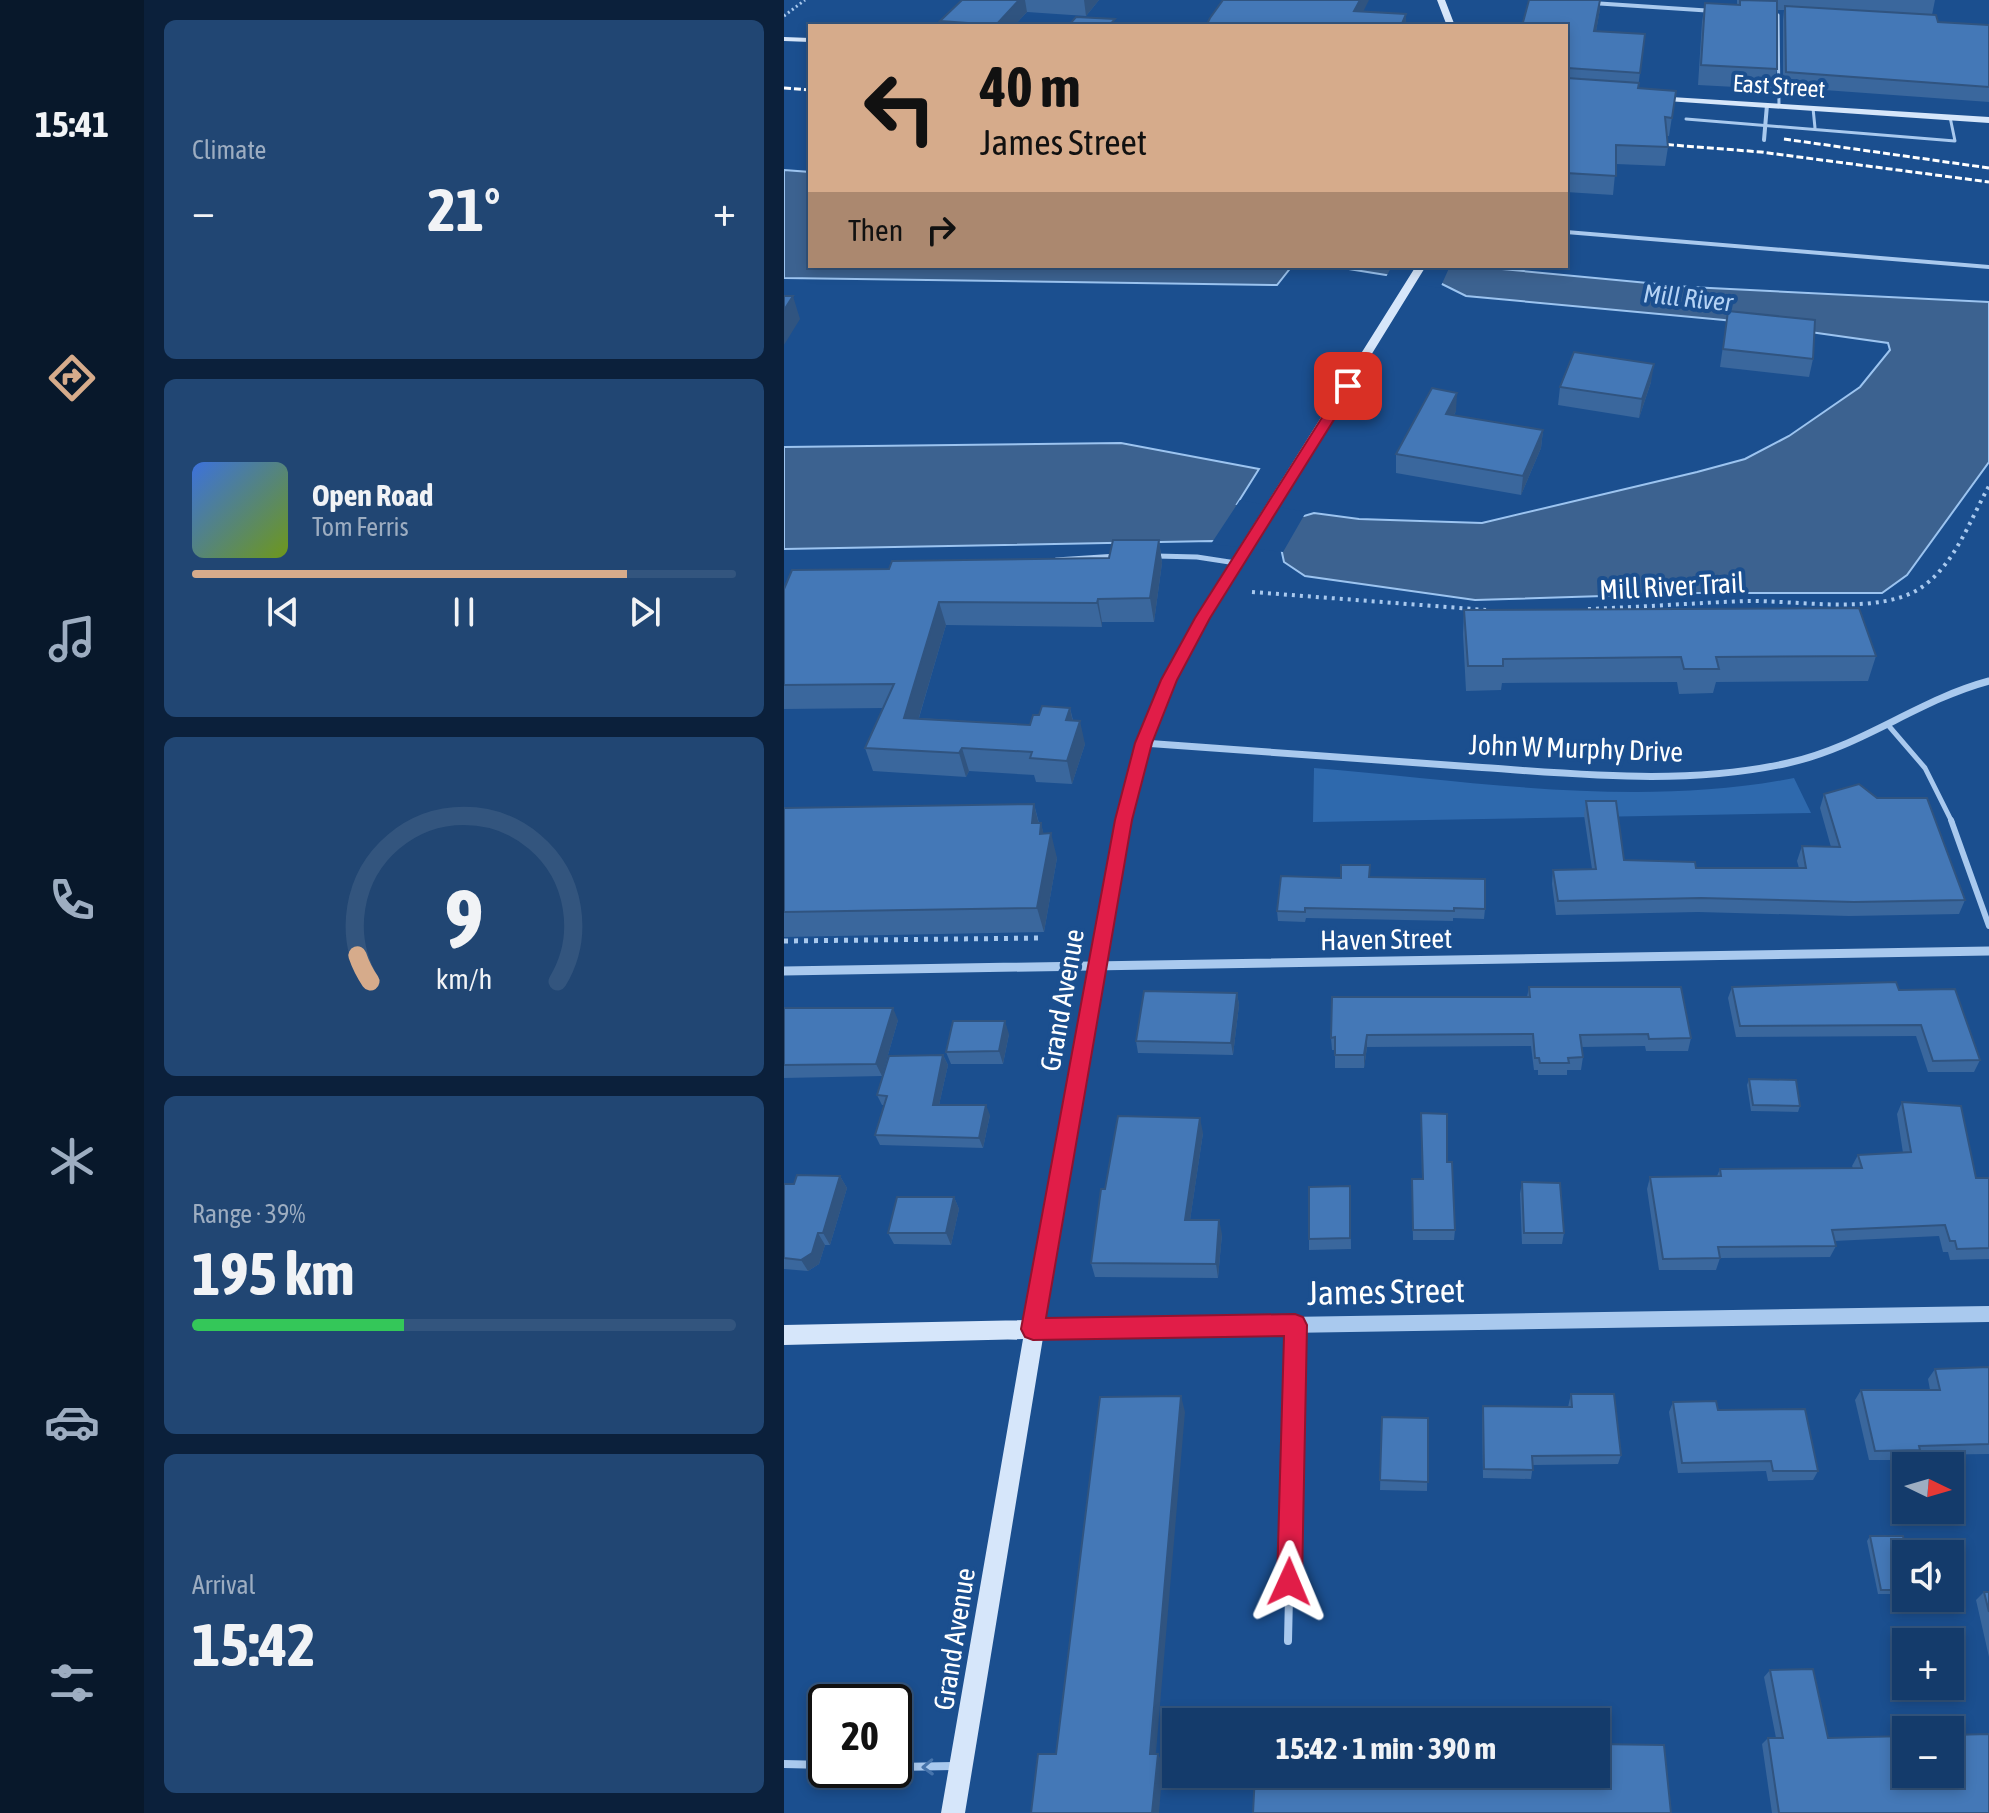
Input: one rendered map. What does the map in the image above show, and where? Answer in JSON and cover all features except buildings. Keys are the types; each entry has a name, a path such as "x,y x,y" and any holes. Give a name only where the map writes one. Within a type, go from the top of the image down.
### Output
{"main road":[{"path":"1441,0 1450,24"},
{"path":"784,39 808,40"},
{"name":"East Street","path":"1638,96 1989,120"},
{"name":"Grand Avenue","path":"953,1813 1096,966 1123,820 1143,743 1176,666 1241,555 1420,268"},
{"name":"James Street","path":"784,1335 1033,1329"}],"street":[{"path":"1587,3 1724,12"},
{"path":"1765,14 1778,15"},
{"path":"1764,140 1767,105"},
{"name":"John W Murphy Drive","path":"1143,743 1617,777 1672,777 1748,769 1809,758 1888,725 1939,698 1989,681"},
{"name":"Haven Street","path":"784,971 1989,951"},
{"name":"James Street","path":"1033,1329 1989,1314"}],"lane":[{"path":"1778,15 1779,106"},
{"path":"1813,108 1815,128"},
{"path":"1686,119 1955,141 1950,117"},
{"path":"1568,232 1989,267"},
{"path":"1155,556 1241,555"},
{"path":"1042,561 1126,556"},
{"path":"1888,725 1913,748 1936,784 1989,926"},
{"path":"1288,1641 1295,1325"},
{"path":"784,1764 808,1765"},
{"path":"912,1767 961,1766"}],"path":[{"path":"784,16 805,0"},
{"name":"Mill River Trail","path":"1584,610 1752,601 1838,601 1896,598 1912,594 1941,567 1989,486"},
{"path":"1252,592 1490,610"},
{"path":"784,941 1042,938"}],"shaded area":[{"path":"1314,768 1555,790 1615,792 1735,787 1794,778 1811,813 1313,822"}],"water":[{"path":"784,170 808,172 808,268 1290,268 1277,285 784,278"},
{"name":"Mill River","path":"1342,268 1491,268 1690,287 1989,302 1989,462 1907,575 1882,593 1698,593 1475,600 1305,576 1284,562 1281,548 1212,541 784,549 784,447 1121,443 1259,469 1237,504 1304,516 1314,513 1359,519 1482,523 1745,459 1789,436 1860,387 1890,350 1888,343 1724,320 1466,296 1442,284"}],"pier":[{"path":"1391,268 1449,268 1440,288 1385,279"},
{"path":"1240,500 1306,512 1283,552 1211,544"}],"railway":[{"path":"784,88 808,90"},
{"path":"1784,139 1989,168"},
{"path":"1647,143 1761,152 1989,182"}],"route":[{"path":"1289,1582 1295,1325 1033,1329 1123,820 1143,743 1169,680 1202,618 1348,386"}]}
